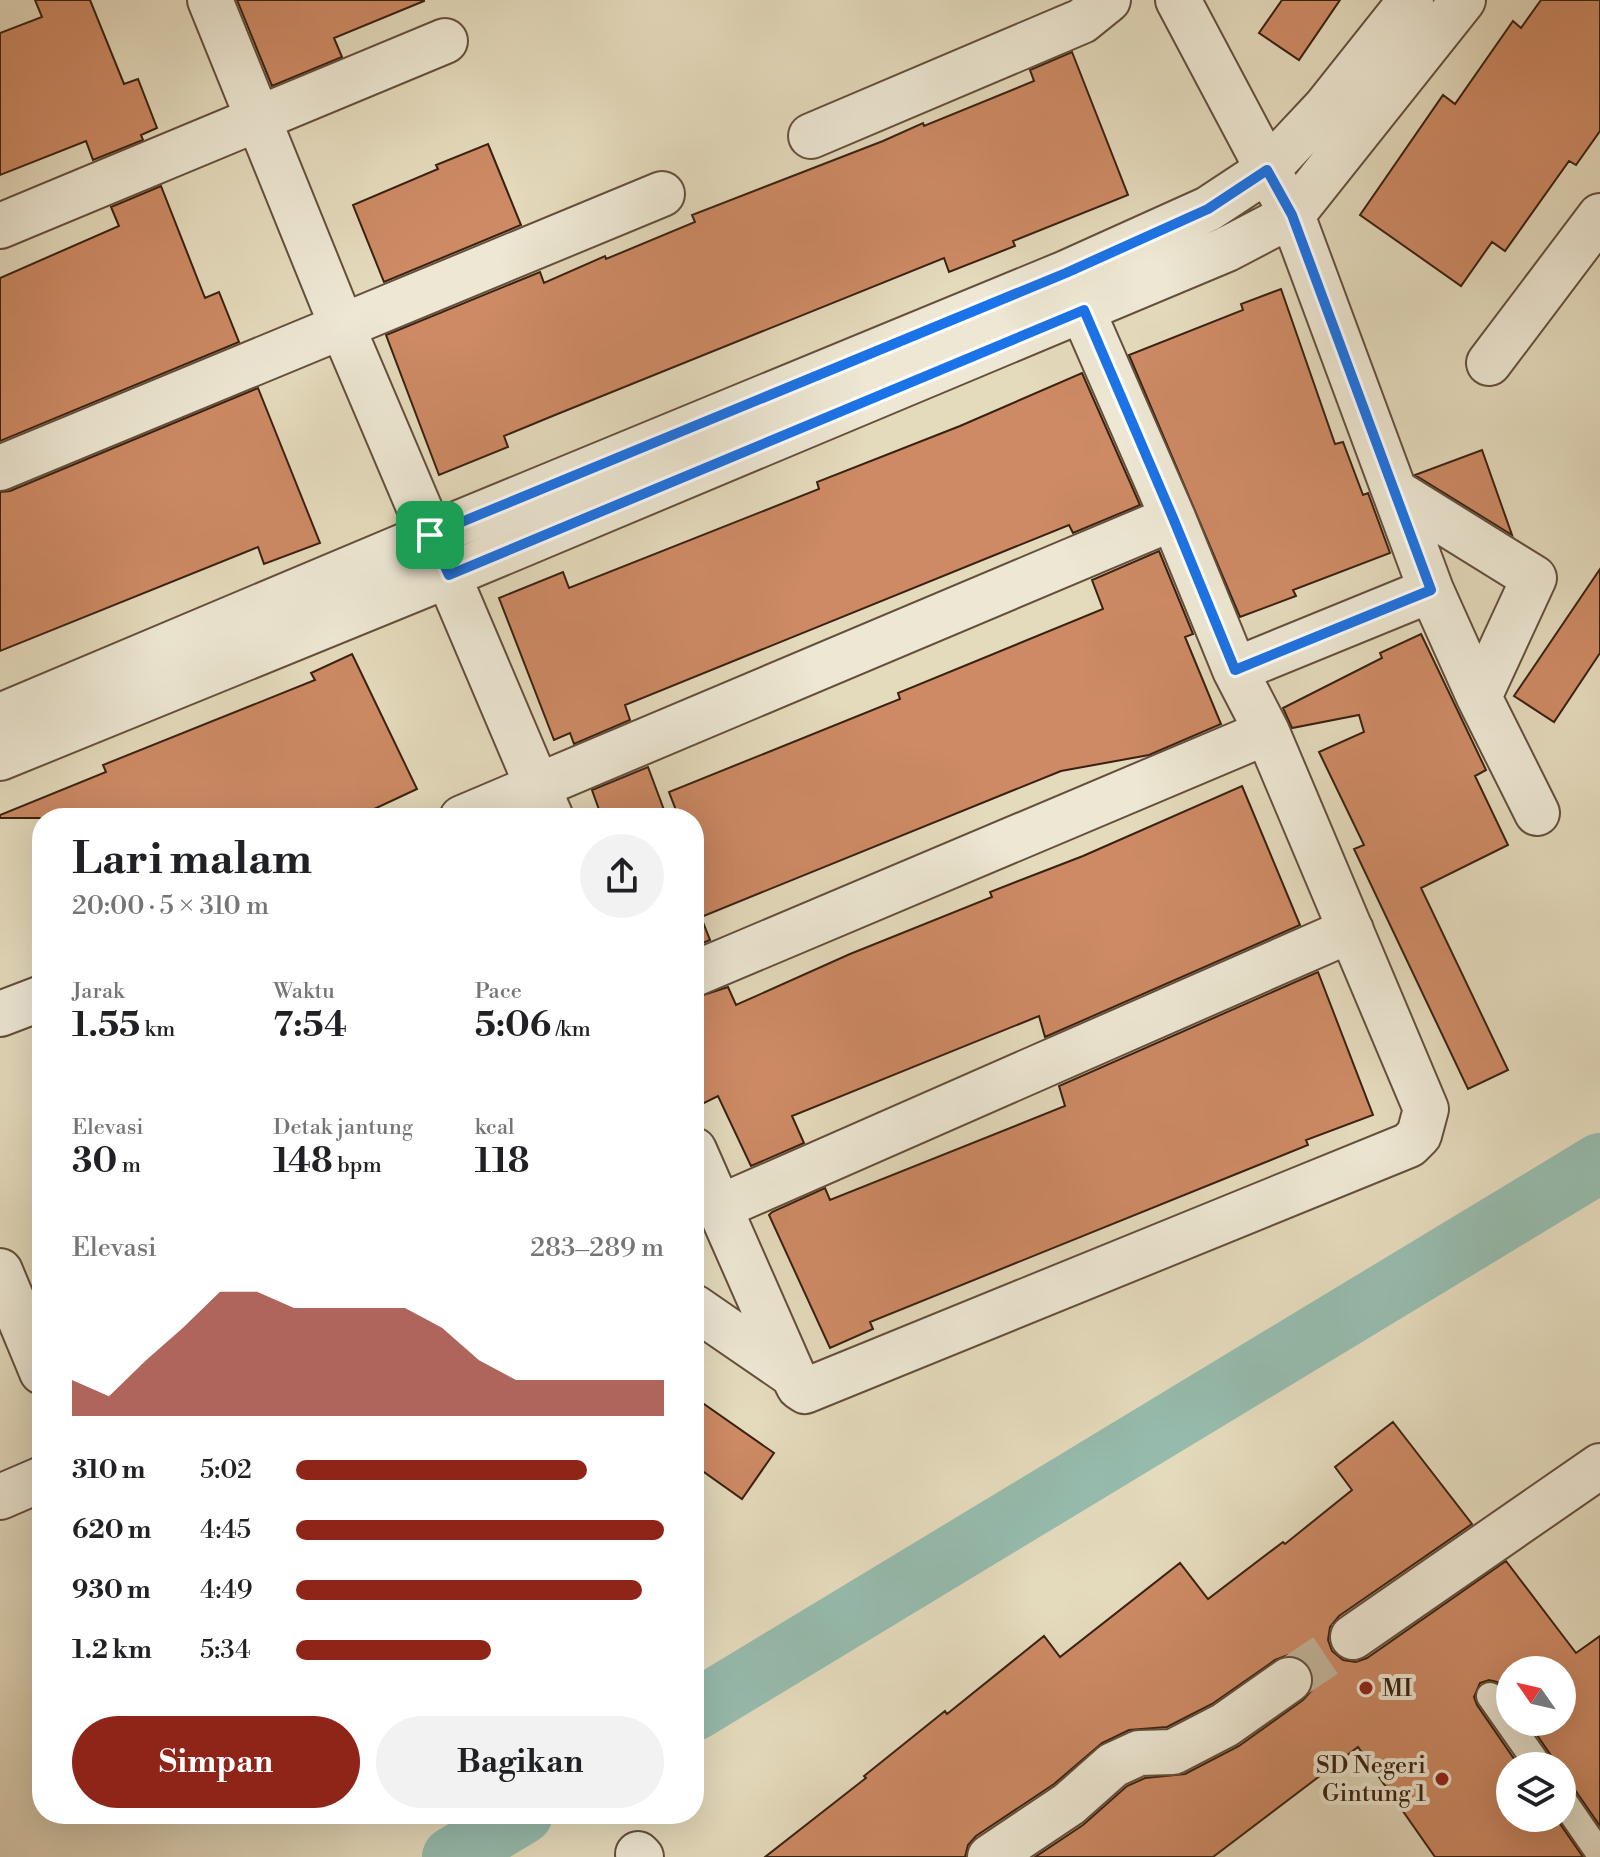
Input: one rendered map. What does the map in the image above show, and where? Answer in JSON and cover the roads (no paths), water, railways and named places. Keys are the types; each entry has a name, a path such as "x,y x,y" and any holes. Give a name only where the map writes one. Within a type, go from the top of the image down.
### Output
{"street":[{"path":"210,0 342,326 544,802"},
{"path":"1178,0 1292,215 1431,590 1479,697 1537,813"},
{"path":"0,758 449,575 1075,292 1267,170 1326,107 1411,0"},
{"path":"0,716 430,535 1075,292 1227,249 1292,215 1463,0"},
{"path":"811,136 1081,7"},
{"path":"0,226 445,41"},
{"path":"0,468 662,194"},
{"path":"1489,363 1600,216"},
{"path":"704,1189 712,1221 799,1387 805,1391 1409,1145 1419,1135 1426,1109 1267,732 1235,670 1075,292"},
{"path":"1397,493 1534,578 1479,697"},
{"path":"513,808 544,802 1173,518"},
{"path":"1235,670 1431,590"},
{"path":"704,970 1267,732"},
{"path":"712,1221 1351,930"},
{"path":"0,1014 32,1002"},
{"path":"0,1271 32,1348"},
{"path":"704,1314 793,1375"},
{"path":"1353,1637 1600,1466"},
{"path":"0,1497 32,1483"},
{"path":"990,1857 1069,1804 1113,1765 1139,1753 1173,1752 1225,1725 1289,1680"}],"lane":[{"path":"1490,1696 1529,1752"},
{"path":"1576,1819 1600,1854"}],"waterway":[{"path":"704,1705 1600,1163"},
{"path":"452,1857 506,1824"}],"tunnel":[{"path":"1289,1680 1353,1637"}],"place":[{"name":"MI","path":"1366,1688"},
{"name":"SD Negeri Gintung 1","path":"1442,1779"}]}
